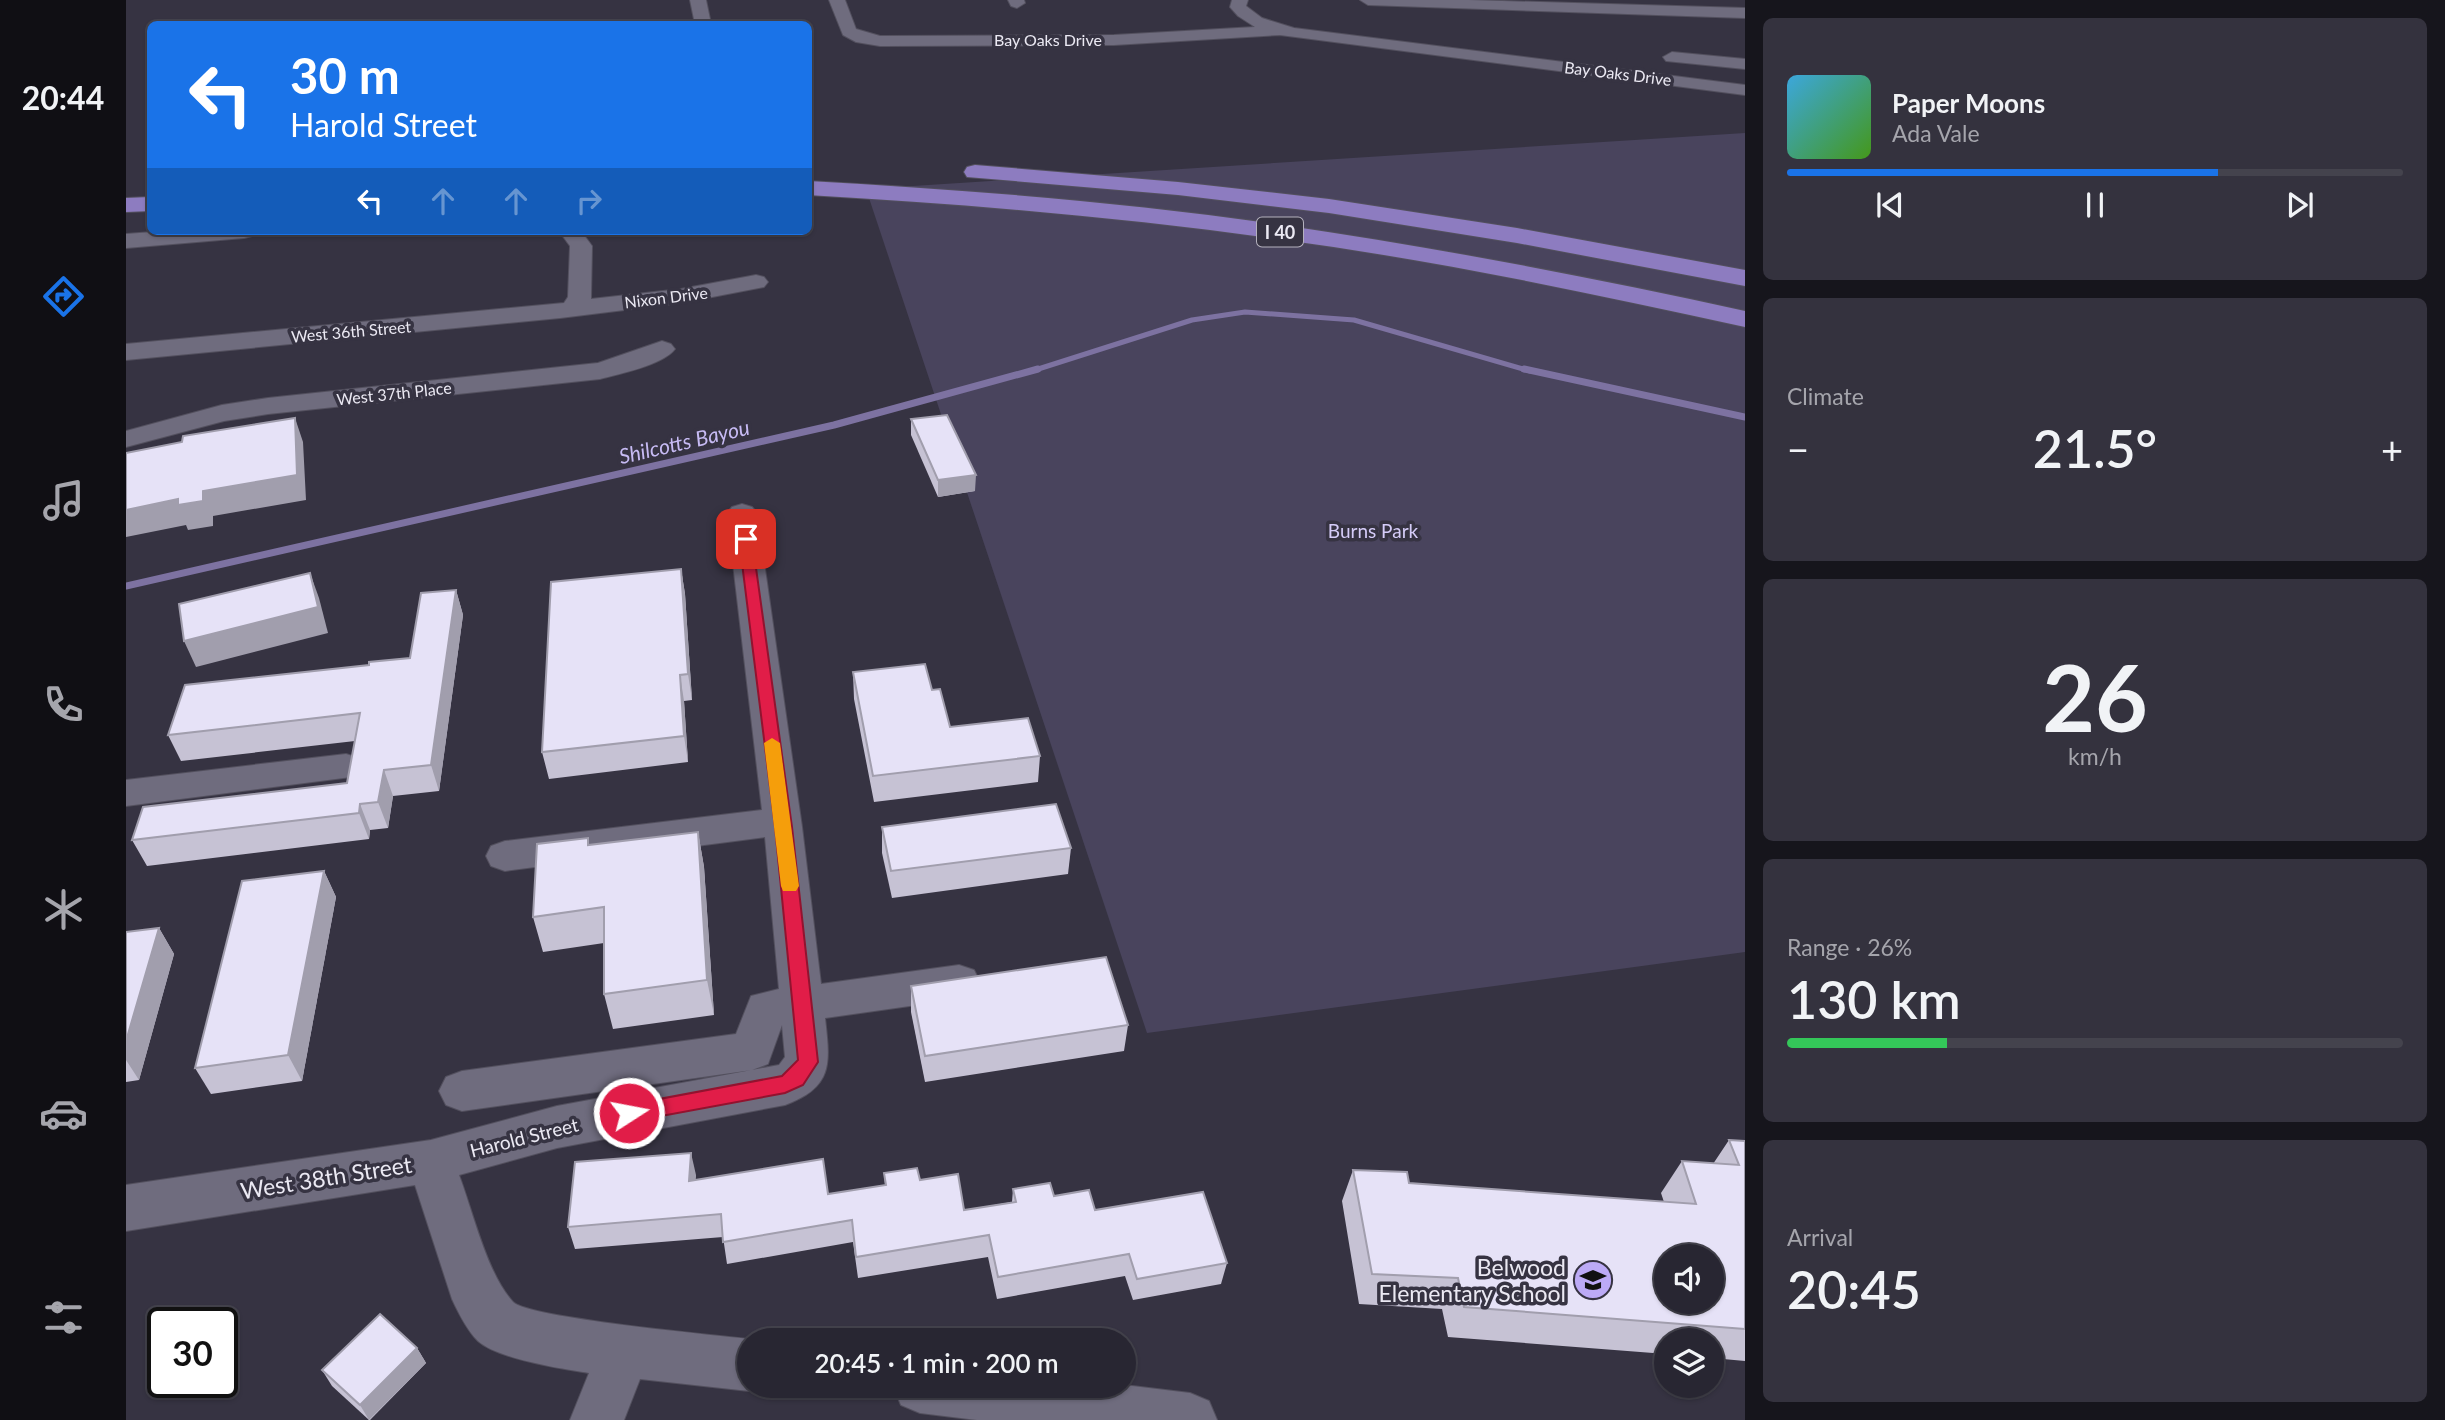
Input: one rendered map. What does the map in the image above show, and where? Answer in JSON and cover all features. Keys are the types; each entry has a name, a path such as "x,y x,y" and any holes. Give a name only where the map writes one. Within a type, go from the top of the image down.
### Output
{"highway":[{"name":"I 40","path":"953,171 1124,182 1378,213 1551,241 1745,278"},
{"name":"I 40","path":"812,188 1063,206 1255,229 1481,265 1745,319"}],"street":[{"path":"698,0 702,21"},
{"name":"Bay Oaks Drive","path":"837,0 849,32 863,38 880,40 1114,40 1283,30 1745,90"},
{"name":"Bay Oaks Drive","path":"1240,0 1238,7 1245,16 1283,30"},
{"path":"1368,0 1745,13"},
{"path":"1615,0 1631,10"},
{"path":"1439,51 1456,46 1482,45 1587,52"},
{"path":"1658,55 1745,64"},
{"path":"126,241 197,235"},
{"path":"573,235 581,246 580,298 574,306"},
{"name":"Nixon Drive","path":"574,306 685,296 756,282"},
{"name":"West 36th Street","path":"126,352 560,311 574,306"},
{"name":"West 37th Place","path":"126,439 222,413 268,406 600,371 638,360 662,349"},
{"name":"Harold Street","path":"431,1161 557,1127 785,1084 795,1079 808,1062 782,821 742,513"},
{"path":"126,793 346,766"},
{"path":"505,856 782,821"},
{"path":"462,1091 752,1051 766,1009 991,978"},
{"name":"West 38th Street","path":"126,1208 431,1161 478,1299 497,1323 507,1329 577,1345 737,1364"},
{"path":"597,1420 624,1350"},
{"path":"976,1398 1027,1409 1190,1420"}],"green space":[{"name":"Burns Park","path":"1745,133 1745,952 1147,1033 866,189"}],"building":[{"path":"947,415 976,475 938,480 911,419"},
{"path":"295,418 297,475 203,491 203,501 178,505 178,499 126,510 126,453 182,442 183,436"},
{"path":"681,569 688,674 680,675 684,736 542,752 551,582"},
{"path":"310,573 318,607 184,641 179,604"},
{"path":"456,590 431,765 384,770 378,802 360,804 359,813 132,840 143,807 347,783 360,713 168,735 185,685 410,658 421,593"},
{"path":"925,664 932,690 940,689 950,727 1028,718 1040,756 873,776 853,672"},
{"path":"1056,804 1071,848 891,871 882,827"},
{"path":"698,832 707,980 604,994 604,907 533,917 537,844 588,838 588,845"},
{"path":"324,871 288,1055 195,1068 242,881"},
{"path":"159,928 126,1041 126,932"},
{"path":"1106,957 1128,1025 925,1056 911,986"},
{"path":"1729,1140 1745,1141 1745,1329 1464,1307 1458,1278 1372,1274 1353,1170 1407,1172 1409,1183 1696,1204 1682,1161 1739,1165"},
{"path":"691,1153 689,1181 823,1159 828,1194 886,1185 884,1173 917,1168 920,1180 958,1174 964,1210 1016,1202 1013,1189 1050,1183 1054,1196 1089,1190 1095,1210 1203,1192 1227,1263 1137,1279 1129,1254 998,1277 989,1235 856,1257 852,1220 723,1242 721,1214 568,1227 575,1162"},
{"path":"380,1314 417,1348 360,1405 322,1370"}],"waterway":[{"path":"1032,371 1192,320 1245,312 1354,320 1530,371"},
{"name":"Shilcotts Bayou","path":"126,586 834,425 1038,369"},
{"path":"1524,369 1745,417"}],"slow traffic":[{"path":"772,743 790,886"}],"place":[{"name":"Belwood Elementary School","path":"1593,1280"}],"route":[{"path":"629,1113 785,1084 803,1072 808,1062 783,827 746,539"}]}
